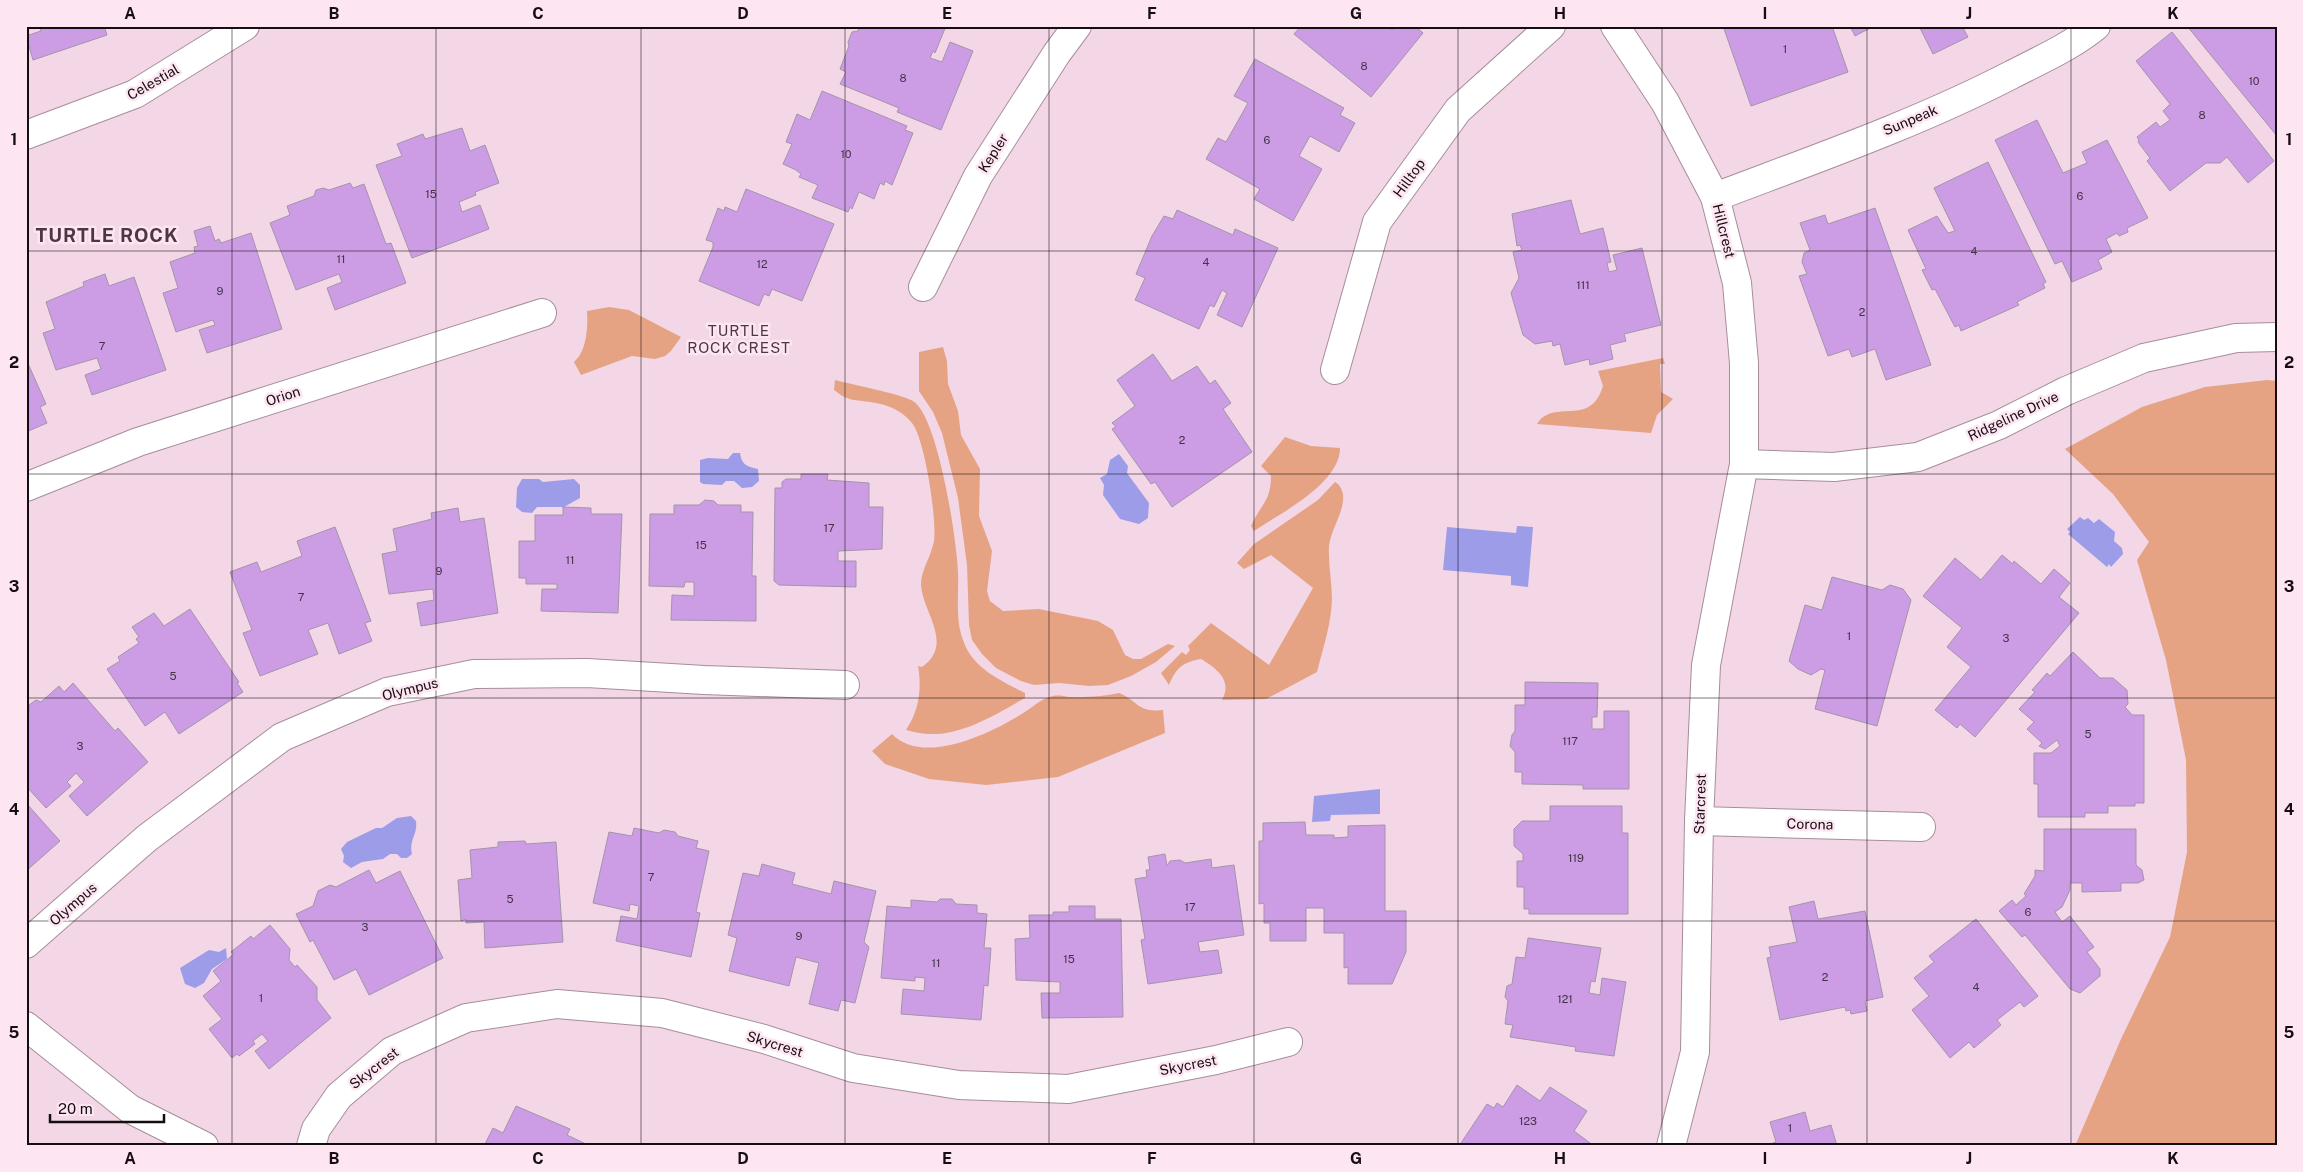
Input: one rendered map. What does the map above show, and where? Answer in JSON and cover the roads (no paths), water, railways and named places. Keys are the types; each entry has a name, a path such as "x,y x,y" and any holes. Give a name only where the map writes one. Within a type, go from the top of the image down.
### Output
{"street":[{"name":"Celestial","path":"26,135 135,94 245,26"},
{"name":"Kepler","path":"923,287 978,176 1057,53 1077,26"},
{"name":"Hilltop","path":"1335,370 1377,222 1458,110 1550,26"},
{"name":"Hillcrest","path":"1615,26 1665,102 1715,197 1737,283 1744,363 1744,464"},
{"name":"Sunpeak","path":"1715,197 1848,146 1975,94 2077,41 2096,26"},
{"name":"Orion","path":"26,487 138,442 542,313"},
{"name":"Ridgeline Drive","path":"1744,464 1834,467 1918,457 1999,425 2066,391 2144,358 2236,338 2277,337"},
{"name":"Starcrest","path":"1671,1146 1695,1052 1700,821 1706,665 1744,464"},
{"name":"Olympus","path":"26,944 147,838 282,737 387,692 474,674 587,673 704,680 845,685"},
{"name":"Corona","path":"1700,821 1921,827"},
{"name":"Skycrest","path":"311,1146 316,1129 339,1096 392,1051 466,1018 557,1004 662,1014 764,1039 853,1068 959,1085 1068,1089 1216,1060 1288,1042"},
{"path":"26,1026 130,1109 204,1146"}],"water":[{"path":"733,453 740,453 745,464 758,469 759,481 752,487 742,488 734,481 726,481 722,485 703,484 700,482 700,460 708,458 728,459"},
{"path":"1119,454 1128,466 1127,473 1149,503 1148,518 1139,524 1120,519 1103,495 1104,485 1100,478 1107,474 1110,460"},
{"path":"522,479 539,479 543,482 574,479 580,485 580,498 564,507 537,507 532,513 522,512 516,507 517,488"},
{"path":"2080,517 2084,520 2088,518 2094,523 2099,519 2115,532 2114,541 2122,548 2123,554 2111,567 2109,564 2107,567 2068,534 2070,532 2067,529"},
{"path":"1517,526 1533,527 1528,587 1511,585 1511,576 1443,570 1447,527 1516,533"},
{"path":"1380,789 1380,814 1331,815 1330,821 1312,822 1314,796"},
{"path":"411,816 416,821 416,830 411,849 412,854 407,858 401,858 397,854 390,854 383,859 362,862 351,868 343,862 344,856 341,849 347,842 376,828 382,828 397,818"},
{"path":"226,948 227,959 212,969 204,983 195,988 185,984 180,968 209,950 219,952"}],"district":[{"name":"TURTLE ROCK","path":"107,235"},
{"name":"TURTLE ROCK CREST","path":"739,340"}]}
